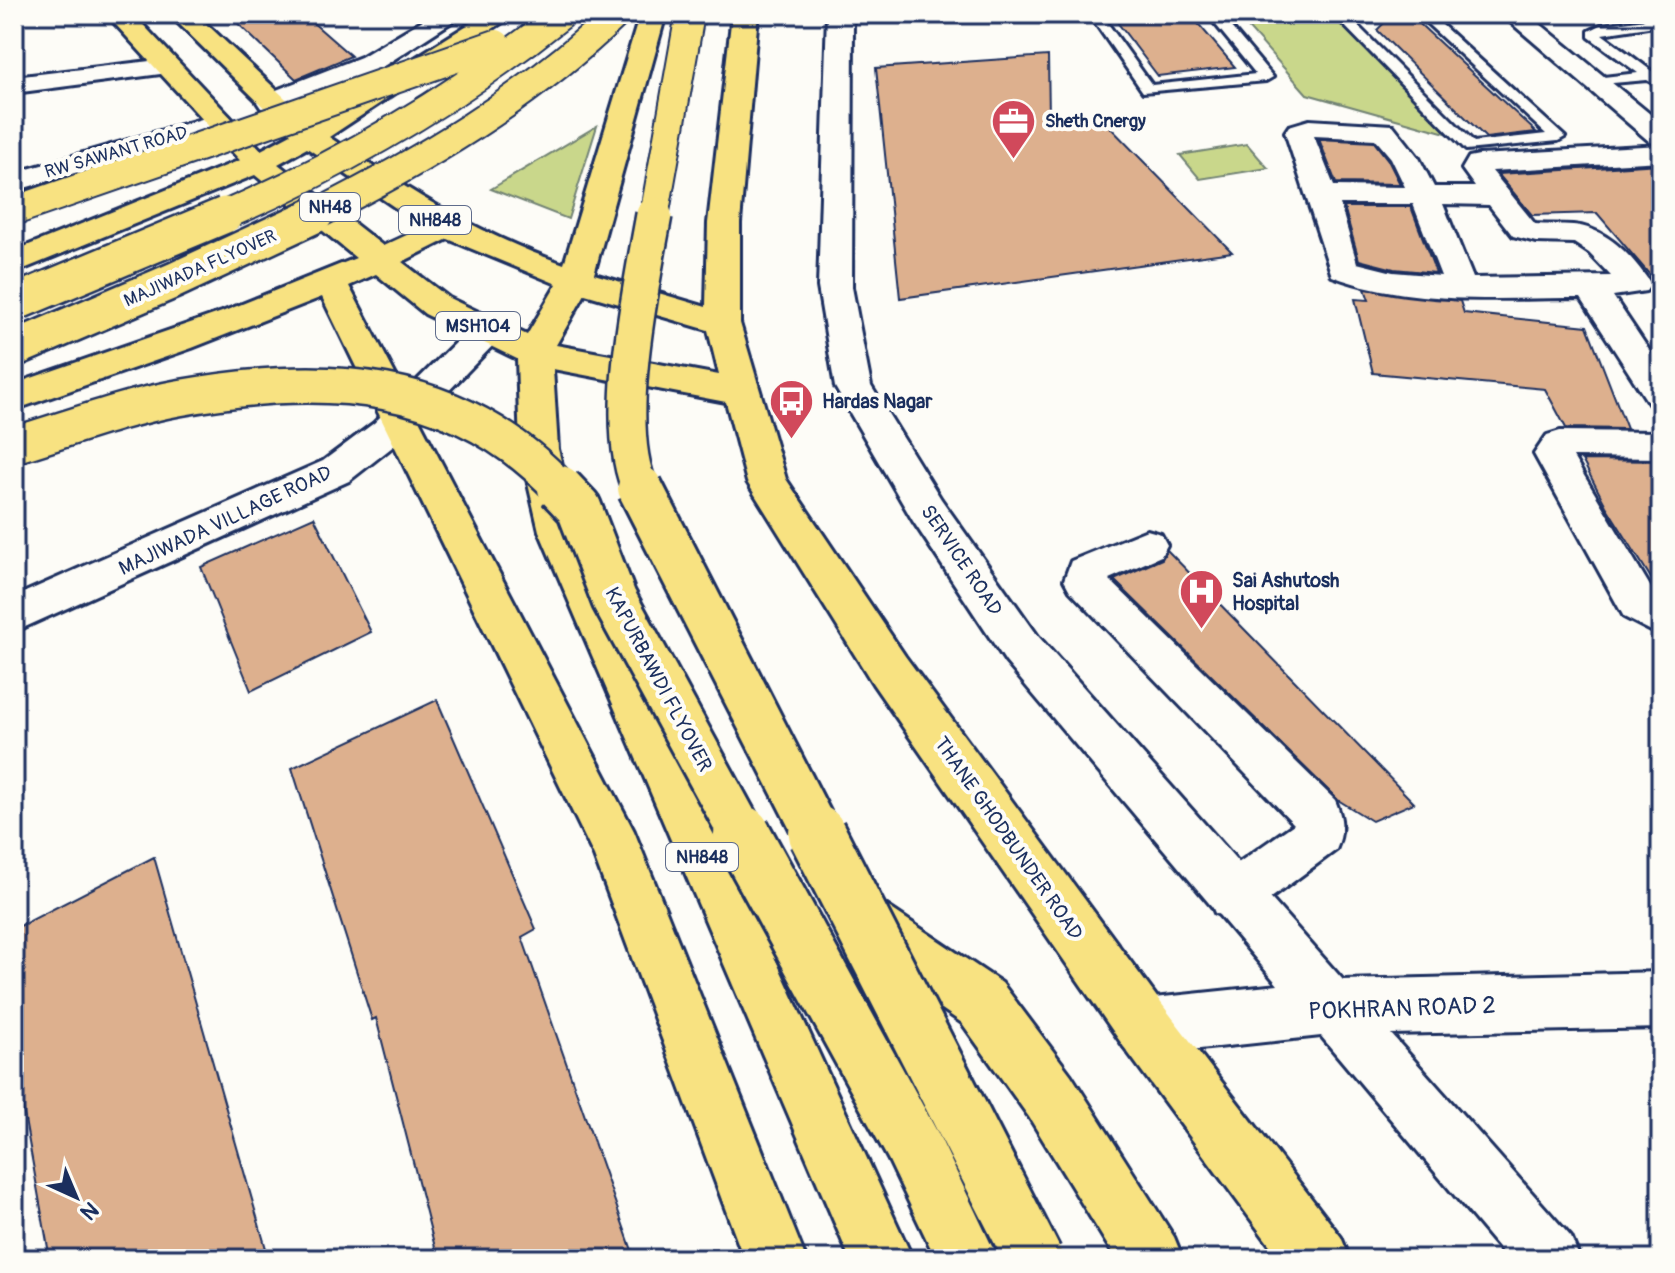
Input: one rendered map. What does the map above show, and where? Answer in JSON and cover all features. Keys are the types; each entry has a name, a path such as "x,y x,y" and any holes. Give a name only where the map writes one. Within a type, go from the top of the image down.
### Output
{"main road":[{"path":"119,14 258,163"},
{"path":"182,14 309,136"},
{"path":"14,263 258,163 309,136 502,14"},
{"path":"14,211 440,66 561,14"},
{"name":"MAJIWADA FLYOVER","path":"14,303 276,193 341,159 473,82 561,14"},
{"name":"MAJIWADA FLYOVER","path":"14,349 264,240 409,164 503,106 565,60 616,14"},
{"path":"534,353 575,282 653,14"},
{"path":"690,14 638,304 626,393 627,436 637,481 1034,1259"},
{"name":"THANE GHODBUNDER ROAD","path":"745,14 724,223 723,323 767,482 889,670 1144,1027 1319,1259"},
{"name":"NH848","path":"309,136 409,206 448,227 575,282 723,323"},
{"name":"MSH104","path":"258,163 437,306 534,353 742,392"},
{"path":"14,397 242,319 380,262 448,227"},
{"path":"331,282 616,848 775,1259"},
{"name":"NH848","path":"534,353 539,449 559,531 584,594 882,1259"},
{"name":"KAPURBAWDI FLYOVER","path":"14,445 176,398 293,383 388,389 466,417 537,463 579,508 614,599 913,1146 967,1259"},
{"path":"860,920 982,1003 1050,1096 1152,1259"}],"street":[{"path":"271,102 370,63 451,14"},
{"name":"SERVICE ROAD","path":"840,14 835,287 853,387 927,510 1022,649 1549,1259"},
{"path":"1513,14 1595,82 1660,144"},
{"path":"14,85 167,67"},
{"name":"RW SAWANT ROAD","path":"14,182 219,122"},
{"path":"1461,286 1423,196 1393,138 1383,131 1309,128 1299,132 1323,195 1343,269 1359,278 1461,286 1591,288 1648,284"},
{"path":"1648,284 1593,240 1577,234 1536,234 1524,230 1476,169 1479,163 1660,144"},
{"path":"1323,195 1496,196"},
{"path":"1591,288 1661,395"},
{"name":"MAJIWADA VILLAGE ROAD","path":"14,615 336,471 399,420 488,330"},
{"path":"1661,445 1560,444 1552,454 1639,605 1661,619"},
{"path":"1147,545 1085,572 1084,580 1318,816 1319,834 1308,845 1233,896"},
{"name":"POKHRAN ROAD 2","path":"1144,1027 1329,1008 1661,1000"}],"lane":[{"path":"1095,14 1148,89 1266,77 1213,14"},
{"path":"1339,14 1471,147 1558,137 1423,14"},
{"path":"1655,80 1594,34 1601,29 1661,21"},
{"path":"1595,82 1655,80"}],"green space":[{"path":"1236,14 1330,14 1453,135 1307,94"},
{"path":"597,126 568,219 491,189"},
{"path":"1247,144 1268,168 1200,179 1180,155"}],"building":[{"path":"228,14 303,14 351,56 296,79"},
{"path":"1111,14 1190,14 1235,67 1158,76"},
{"path":"1393,14 1409,14 1536,132 1486,138 1377,30"},
{"name":"Sheth Cnergy","path":"1048,56 1049,117 1103,120 1232,252 900,298 876,68"},
{"path":"1319,139 1374,142 1388,160 1400,184 1336,183"},
{"path":"1661,164 1661,288 1597,213 1532,215 1498,174"},
{"path":"1344,207 1411,207 1436,273 1394,269 1359,260"},
{"path":"1365,289 1460,301 1464,313 1587,326 1627,429 1566,428 1545,389 1373,373 1355,299 1369,300"},
{"path":"1582,460 1661,461 1661,594 1606,506"},
{"path":"314,517 371,632 251,691 201,567"},
{"path":"1167,550 1414,803 1372,821 1338,800 1114,580 1162,559"},
{"path":"437,700 536,929 522,937 635,1259 438,1259 376,1018 372,1020 292,768"},
{"path":"154,857 269,1259 50,1259 14,1059 14,929"}],"place":[{"name":"Sheth Cnergy","path":"1014,160"},
{"name":"Hardas Nagar","path":"791,440"},
{"name":"Sai Ashutosh Hospital","path":"1201,630"}]}
